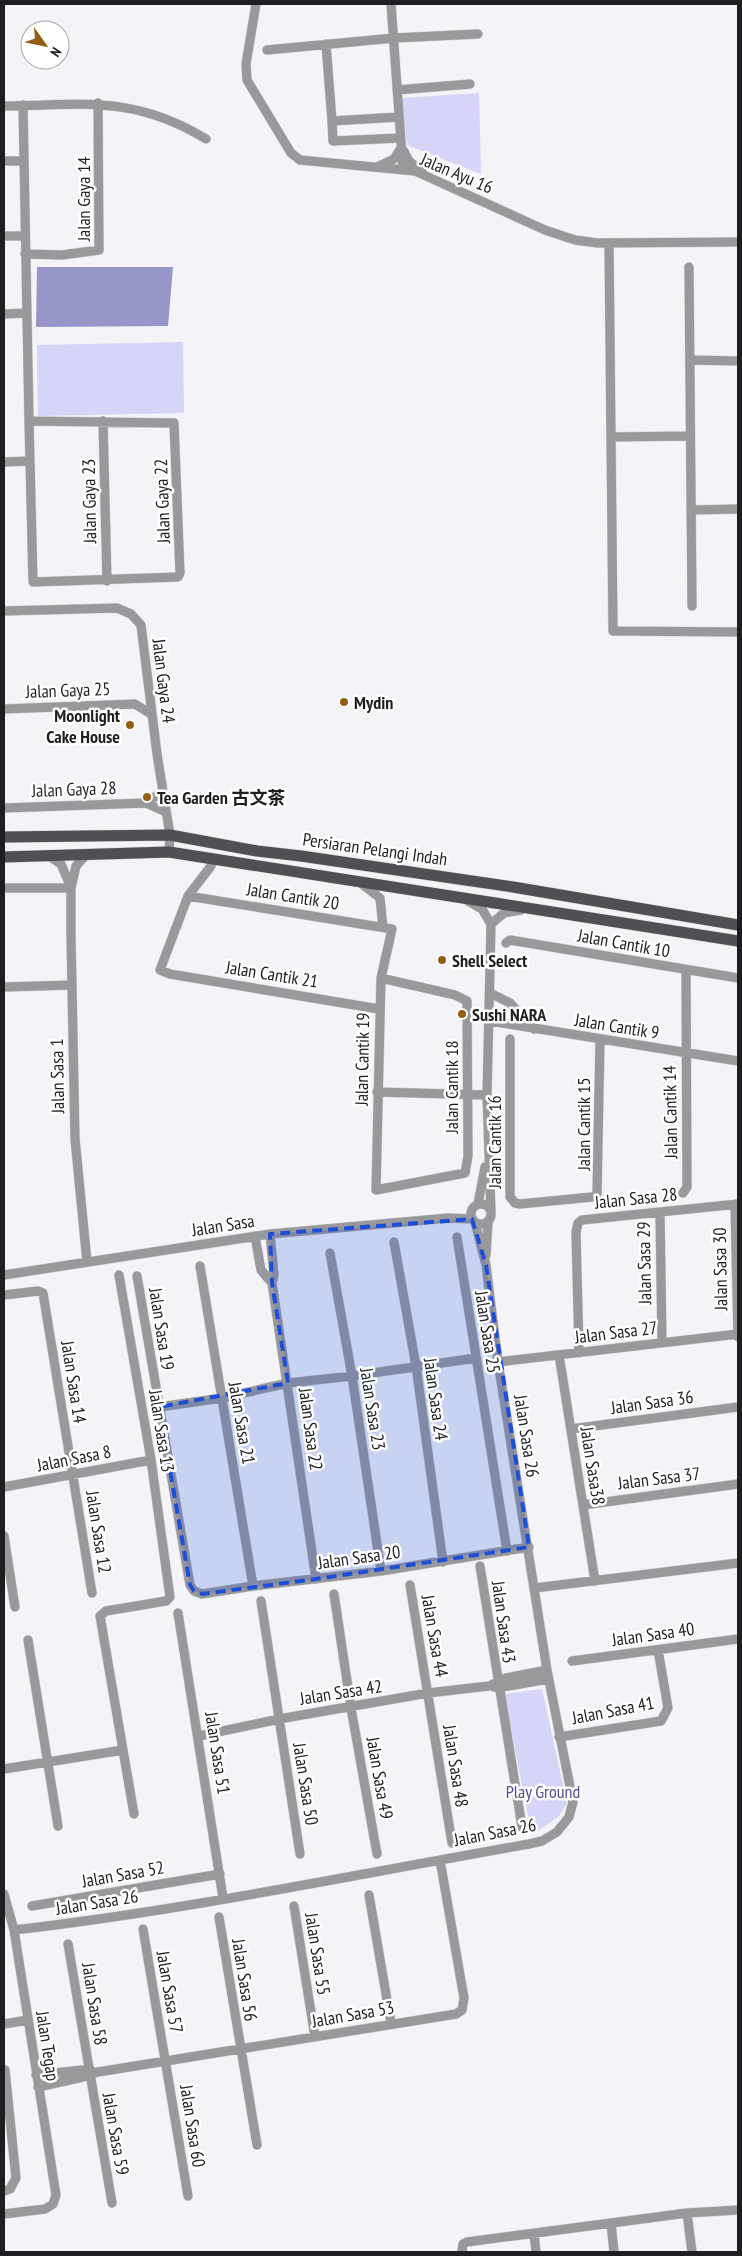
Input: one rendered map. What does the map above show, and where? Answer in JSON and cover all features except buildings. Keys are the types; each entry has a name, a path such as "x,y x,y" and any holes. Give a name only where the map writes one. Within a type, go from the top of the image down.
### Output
{"main road":[{"name":"Persiaran Pelangi Indah","path":"4,837 170,835 259,852 301,856 512,886 738,925"},
{"name":"Persiaran Pelangi Indah","path":"4,857 169,852 738,941"}],"street":[{"name":"Jalan Ayu 16","path":"256,4 246,64 247,80 291,153 306,162 403,169 426,175 561,236 587,242 738,242"},
{"path":"391,4 403,169"},
{"path":"267,50 394,38 478,34"},
{"path":"326,44 333,141 400,138"},
{"path":"397,90 470,84"},
{"path":"4,106 98,103 137,109 170,121 206,139"},
{"name":"Jalan Gaya 14","path":"24,254 62,255 99,250 98,103"},
{"path":"4,462 30,461 22,161 23,105"},
{"path":"332,121 399,117"},
{"path":"377,167 389,163 401,148"},
{"path":"401,148 409,161 426,175"},
{"path":"4,162 22,161"},
{"path":"4,236 24,236"},
{"path":"609,243 613,631 738,632"},
{"path":"689,267 692,606"},
{"path":"4,314 26,313"},
{"path":"690,360 738,361"},
{"name":"Jalan Gaya 22","path":"29,421 170,422 175,426 180,573 178,578 33,582 30,461"},
{"name":"Jalan Gaya 23","path":"104,421 107,581"},
{"path":"611,437 690,436"},
{"path":"691,510 738,509"},
{"name":"Jalan Gaya 24","path":"4,611 117,608 131,614 141,625 148,694 170,835 169,852"},
{"name":"Jalan Gaya 25","path":"134,704 148,694"},
{"name":"Jalan Gaya 25","path":"4,709 134,704 151,714"},
{"path":"146,803 162,792"},
{"name":"Jalan Gaya 28","path":"4,808 146,803 166,812"},
{"name":"Jalan Sasa 1","path":"49,856 61,864 71,888"},
{"name":"Jalan Sasa 1","path":"85,856 76,866 71,888 74,1139 87,1262"},
{"path":"188,896 210,866 212,859"},
{"name":"Jalan Cantik 19","path":"359,882 380,898 387,928 379,1009 376,1190"},
{"path":"4,888 71,888"},
{"name":"Jalan Cantik 20","path":"188,896 387,928"},
{"name":"Jalan Cantik 21","path":"188,896 160,970 170,974 379,1009"},
{"path":"460,897 482,909 491,924 487,1095 491,1212 488,1222 481,1224 474,1220 475,1206 488,1154"},
{"path":"491,924 504,912 532,908"},
{"name":"Jalan Cantik 10","path":"506,944 510,940 738,978"},
{"name":"Jalan Cantik 14","path":"683,1193 687,1187 686,970"},
{"name":"Jalan Cantik 18","path":"376,1190 465,1173 468,1156 467,1001 454,995 381,978"},
{"path":"4,987 72,985"},
{"path":"490,992 510,1003 534,1029"},
{"name":"Jalan Cantik 9","path":"490,1021 738,1061"},
{"name":"Jalan Cantik 16","path":"510,1039 510,1197 515,1203 520,1204 554,1201"},
{"name":"Jalan Cantik 15","path":"554,1201 592,1197 597,1194 599,1189 600,1040"},
{"path":"377,1092 487,1095"},
{"name":"Jalan Sasa 28","path":"579,1353 576,1232 578,1223 582,1220 737,1204"},
{"name":"Jalan Sasa 30","path":"737,1204 738,1335"},
{"path":"475,1206 488,1206 491,1212"},
{"name":"Jalan Sasa","path":"448,1218 475,1206"},
{"name":"Jalan Sasa 29","path":"660,1212 662,1343"},
{"name":"Jalan Sasa","path":"4,1275 270,1234 448,1218 474,1220"},
{"name":"Jalan Sasa 26","path":"14,1930 64,1924 224,1898 542,1841 557,1832 569,1817 573,1802 548,1675 498,1362 486,1265 474,1220"},
{"name":"Jalan Sasa 26","path":"486,1265 488,1222"},
{"name":"Jalan Sasa 22","path":"270,1234 274,1275 272,1283 316,1580"},
{"name":"Jalan Sasa 22","path":"255,1236 261,1270 272,1283"},
{"name":"Jalan Sasa 25","path":"457,1237 506,1550"},
{"name":"Jalan Sasa 24","path":"394,1242 416,1366 443,1562"},
{"name":"Jalan Sasa 23","path":"330,1253 352,1376 382,1571"},
{"name":"Jalan Sasa 21","path":"200,1266 253,1586"},
{"name":"Jalan Sasa 13","path":"119,1275 151,1460 170,1593 170,1597 166,1601 106,1611 103,1612 100,1619 123,1750"},
{"name":"Jalan Sasa 19","path":"137,1276 190,1585 194,1592"},
{"name":"Jalan Sasa 14","path":"4,1295 38,1291 43,1293 73,1475"},
{"name":"Jalan Sasa 27","path":"498,1362 738,1335"},
{"name":"Jalan Sasa38","path":"559,1355 595,1581"},
{"path":"159,1407 222,1398 288,1383 476,1358"},
{"name":"Jalan Sasa 36","path":"571,1429 738,1406"},
{"name":"Jalan Sasa 8","path":"4,1487 151,1460"},
{"name":"Jalan Sasa 12","path":"73,1475 92,1593"},
{"name":"Jalan Sasa 37","path":"583,1505 738,1484"},
{"path":"4,1536 15,1607"},
{"name":"Jalan Sasa 20","path":"194,1592 202,1594 253,1586 316,1580 443,1562 529,1547"},
{"path":"535,1588 738,1563"},
{"name":"Jalan Sasa 43","path":"480,1566 495,1685 522,1827"},
{"name":"Jalan Sasa 44","path":"410,1585 428,1693"},
{"name":"Jalan Sasa 49","path":"334,1594 351,1708 377,1854"},
{"name":"Jalan Sasa 50","path":"261,1601 300,1854"},
{"name":"Jalan Sasa 51","path":"178,1613 224,1898"},
{"name":"Jalan Sasa 40","path":"572,1661 738,1639"},
{"path":"28,1640 58,1826"},
{"name":"Jalan Sasa 41","path":"559,1737 661,1721 668,1708 658,1650"},
{"name":"Jalan Sasa 42","path":"199,1736 279,1718 351,1708 428,1693 495,1685 506,1678 548,1675"},
{"name":"Jalan Sasa 48","path":"428,1693 452,1843"},
{"path":"4,1769 123,1750 134,1814"},
{"name":"Jalan Sasa 53","path":"36,2075 92,2072 456,2014 464,2006 440,1860"},
{"name":"Jalan Sasa 52","path":"32,1906 220,1874"},
{"name":"Jalan Tegap","path":"4,1894 14,1930 56,2195 53,2204 45,2209 4,2214"},
{"path":"369,1895 391,2023"},
{"name":"Jalan Sasa 55","path":"294,1906 315,2036"},
{"name":"Jalan Sasa 56","path":"218,1916 257,2145"},
{"name":"Jalan Sasa 57","path":"143,1929 165,2061"},
{"name":"Jalan Sasa 58","path":"68,1944 92,2072"},
{"path":"4,2024 28,2020"},
{"name":"Jalan Sasa 60","path":"165,2061 188,2196"},
{"path":"4,2191 10,2189 16,2178 5,2070"},
{"name":"Jalan Sasa 53","path":"38,2087 92,2072"},
{"name":"Jalan Sasa 59","path":"92,2072 112,2203"},
{"path":"463,2248 467,2242 687,2213 738,2210"},
{"path":"687,2213 692,2252"},
{"path":"611,2223 614,2252"},
{"path":"534,2234 536,2252"}],"highlighted area":[{"path":"472,1219 486,1265 529,1547 202,1594 194,1591 190,1585 159,1407 288,1383 272,1283 270,1234"}],"green space":[{"path":"479,93 481,174 407,145 402,98"},
{"path":"183,342 184,413 38,416 37,345"},
{"name":"Play Ground","path":"542,1689 567,1803 559,1816 532,1835 504,1694"}],"shaded area":[{"path":"37,267 173,267 168,326 36,327"}],"place":[{"name":"Mydin","path":"344,702"},
{"name":"Moonlight Cake House","path":"130,725"},
{"name":"Tea Garden 古文茶","path":"147,797"},
{"name":"Shell Select","path":"442,960"},
{"name":"Sushi NARA","path":"462,1014"}]}
